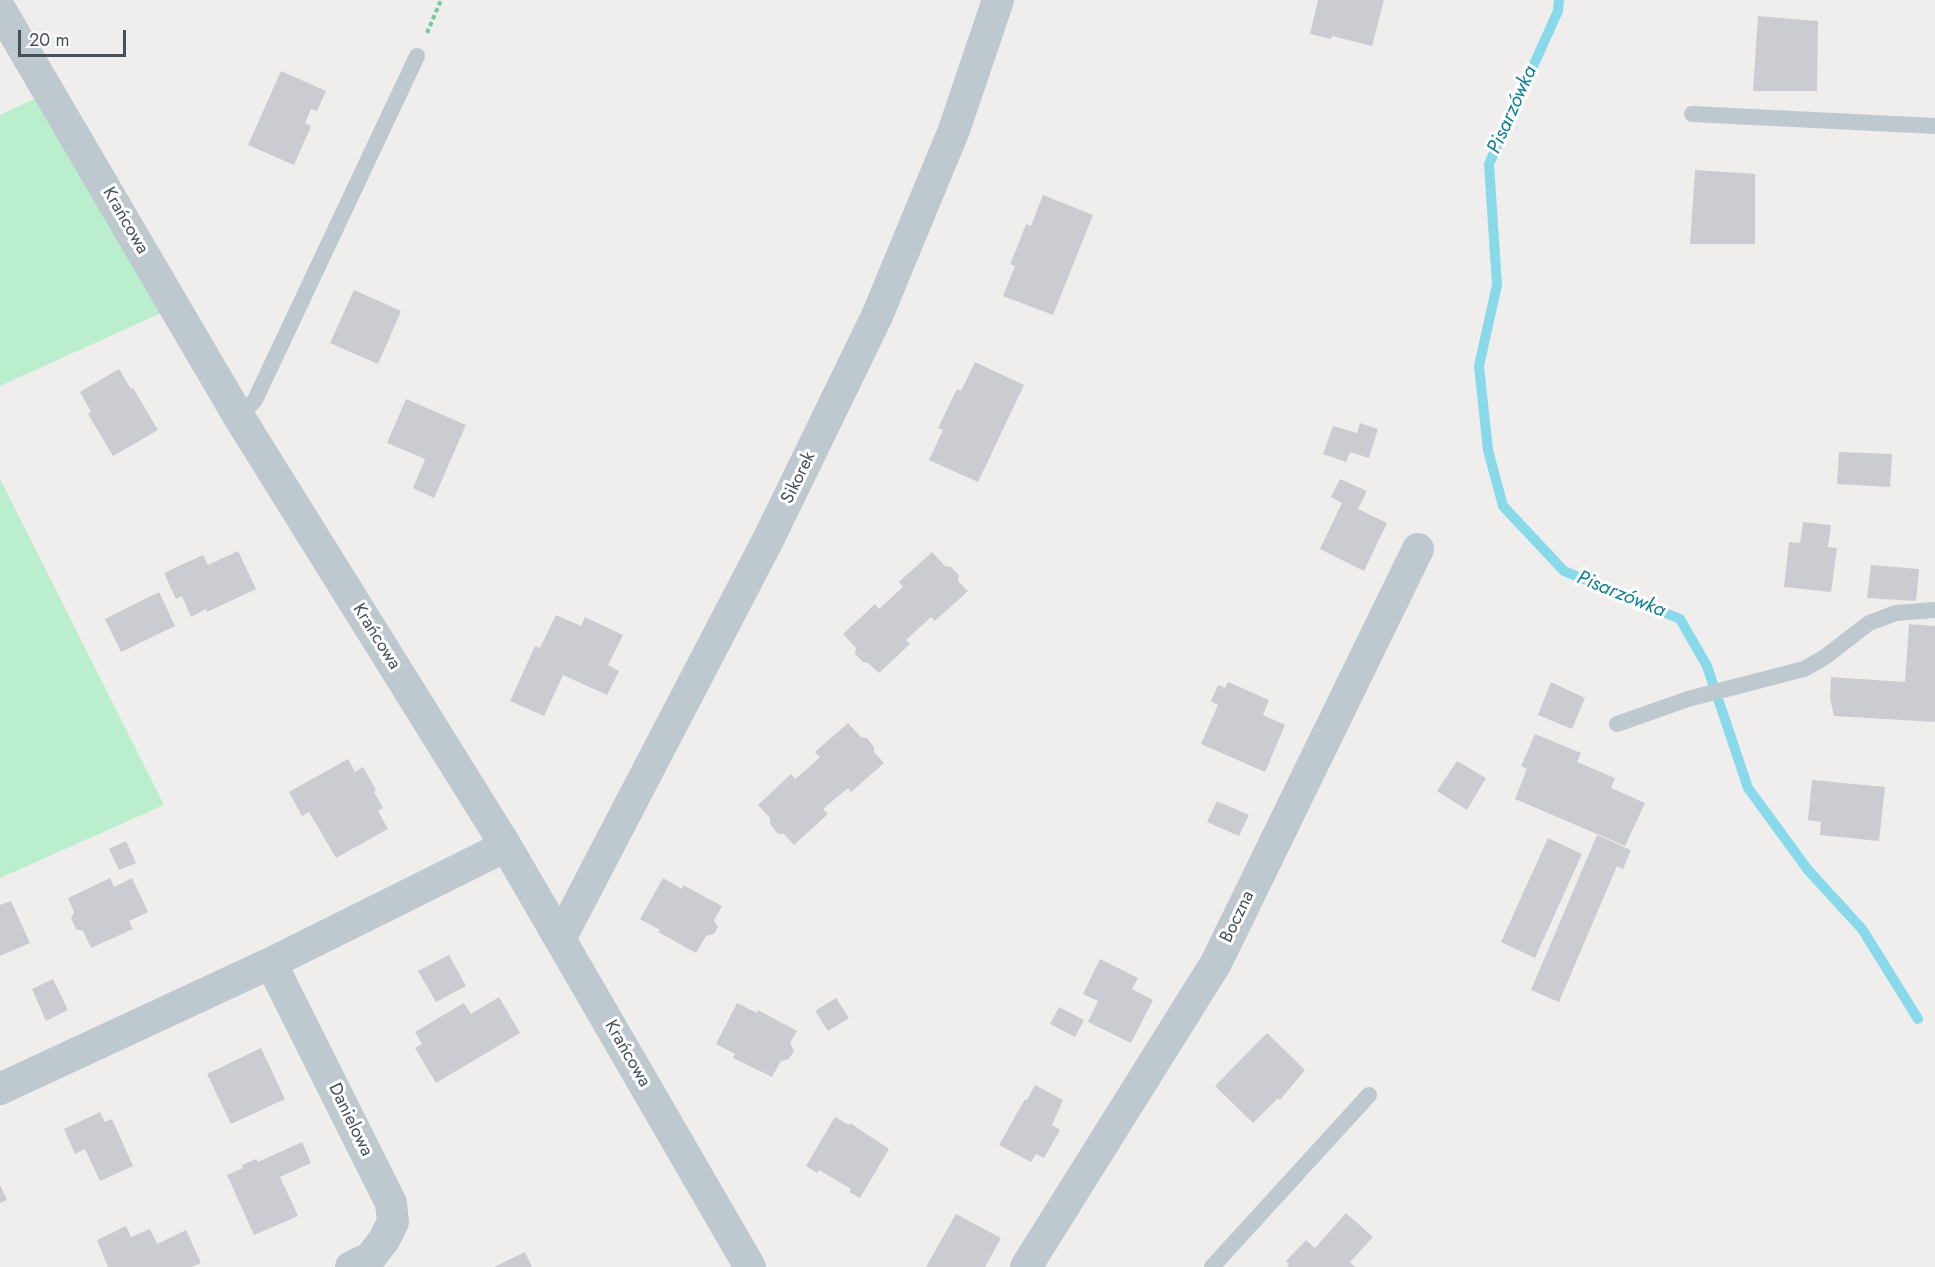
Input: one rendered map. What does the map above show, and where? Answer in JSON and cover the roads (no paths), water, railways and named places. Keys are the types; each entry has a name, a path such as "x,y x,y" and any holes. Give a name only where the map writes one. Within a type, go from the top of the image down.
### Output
{"street":[{"name":"Sikorek","path":"560,939 768,540 878,316 954,130 998,0"},
{"name":"Krańcowa","path":"0,9 239,417 506,846 750,1267"},
{"name":"Boczna","path":"1026,1267 1216,963 1418,549"},
{"path":"0,1089 271,963 506,846"},
{"name":"Danielowa","path":"271,963 391,1203 393,1222 384,1240 370,1258 351,1267"}],"lane":[{"path":"239,417 255,400 417,56"},
{"path":"1692,114 1935,126"},
{"path":"1617,724 1688,699 1804,669 1825,657 1869,623 1896,613 1935,610"},
{"path":"1212,1267 1369,1095"}],"waterway":[{"name":"Pisarzówka","path":"1559,0 1558,11 1489,164 1497,285 1479,366 1488,450 1503,506 1564,571 1680,619 1707,666 1748,788 1808,870 1862,929 1918,1019"}]}
